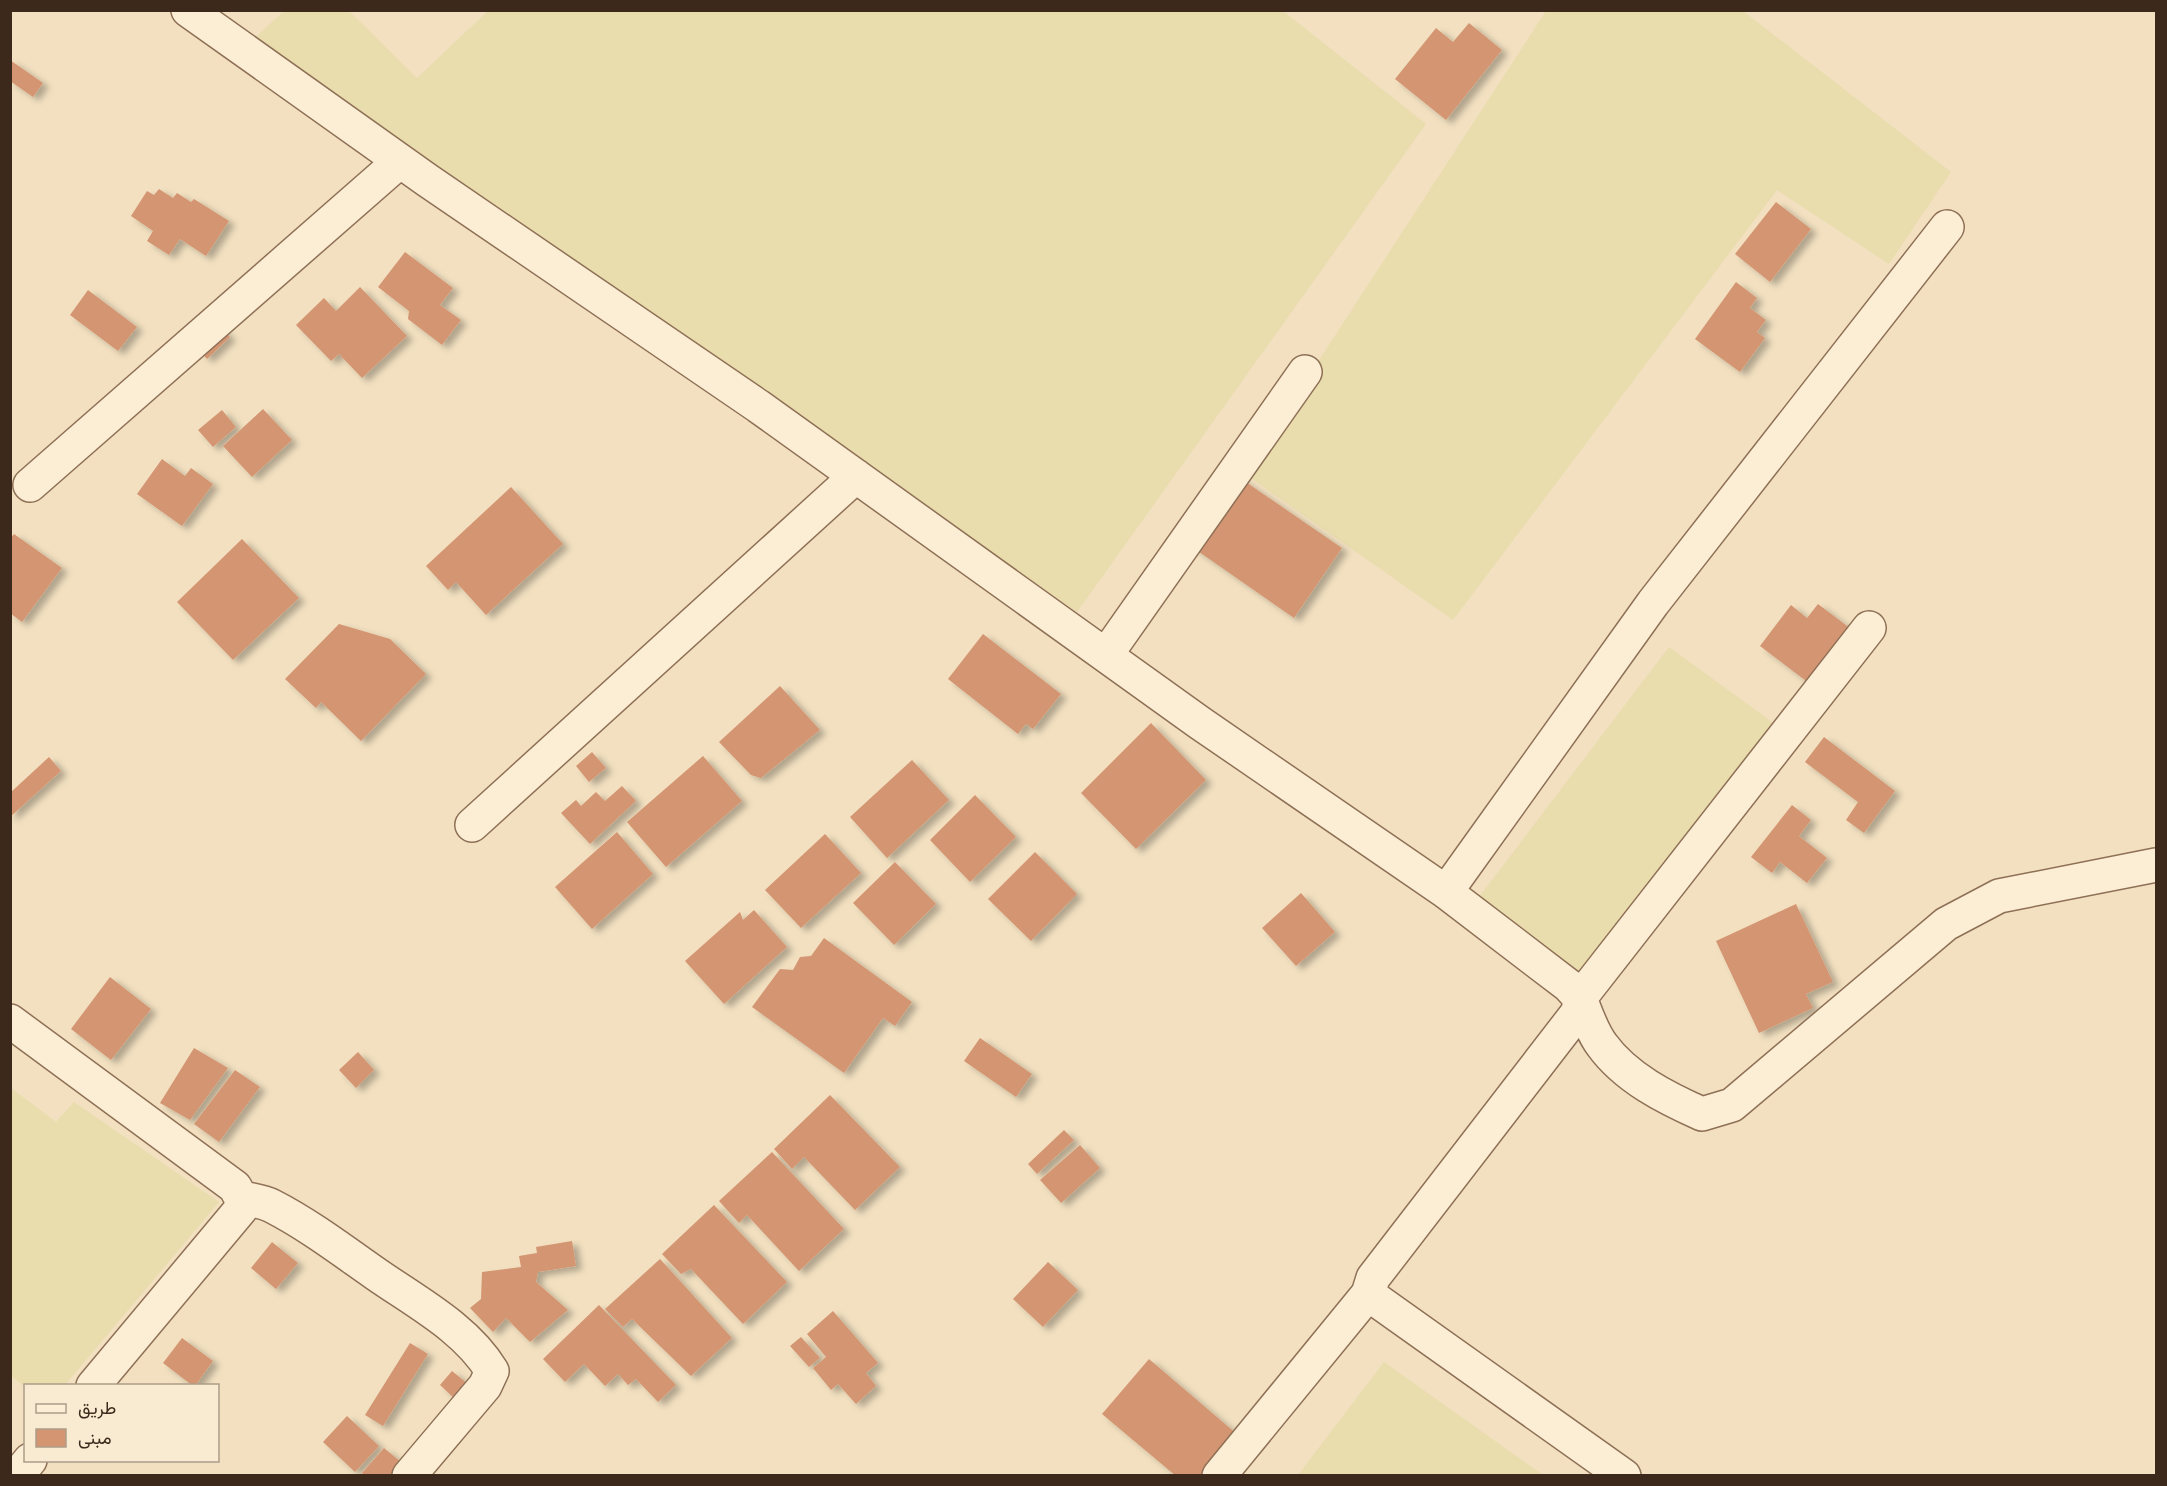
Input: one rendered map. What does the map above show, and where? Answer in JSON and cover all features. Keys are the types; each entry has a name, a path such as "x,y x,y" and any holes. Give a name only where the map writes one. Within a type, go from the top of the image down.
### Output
{"street":[{"path":"188,10 400,160 758,406 1200,723 1446,892 1569,986 1580,998 1601,1044 1618,1063 1664,1097 1702,1114 1732,1105 1946,924 1999,896 2157,865"},
{"path":"30,485 400,160"},
{"path":"1446,892 1653,603 1947,227"},
{"path":"1106,655 1305,372"},
{"path":"472,825 856,476"},
{"path":"1219,1476 1368,1294 1374,1278 1578,1012 1580,998 1869,628"},
{"path":"10,1021 235,1187 241,1198 241,1209 95,1384"},
{"path":"241,1198 271,1206 316,1232 465,1338 483,1357 492,1371 485,1386 409,1476"},
{"path":"1368,1294 1624,1476"},
{"path":"18,1476 29,1462"}],"shaded area":[{"path":"284,11 349,11 417,78 488,11 1283,11 1426,124 1077,612 543,240 249,43"},
{"path":"1546,11 1743,11 1951,172 1889,264 1777,190 1453,620 1245,474"},
{"path":"1669,647 1776,725 1579,978 1473,905"},
{"path":"11,1088 56,1122 74,1102 219,1202 66,1384 24,1384 24,1386 11,1376"},
{"path":"1384,1362 1543,1475 1298,1475"}],"building":[{"path":"1469,23 1502,50 1446,120 1395,79 1436,28 1453,42"},
{"path":"10,60 43,83 33,97 10,81"},
{"path":"159,189 173,198 177,193 191,202 194,199 229,221 206,256 180,239 169,255 147,241 153,231 131,216 147,191 154,195"},
{"path":"1776,202 1811,229 1770,282 1735,254"},
{"path":"405,252 453,288 440,305 461,320 442,345 408,319 409,311 378,287"},
{"path":"1736,282 1757,298 1750,308 1766,320 1757,332 1765,338 1740,372 1695,339"},
{"path":"360,287 407,336 362,378 339,354 331,361 296,325 324,298 336,311"},
{"path":"88,290 137,327 118,351 70,315"},
{"path":"219,326 230,337 207,359 197,347"},
{"path":"263,409 292,440 252,477 223,446"},
{"path":"222,410 236,427 213,447 198,430"},
{"path":"162,459 185,476 191,468 213,484 182,526 137,494"},
{"path":"1240,478 1342,548 1294,618 1192,547"},
{"path":"511,487 563,544 486,615 456,582 448,590 426,566"},
{"path":"14,534 62,568 22,622 10,613 10,539"},
{"path":"242,539 299,598 233,660 177,602"},
{"path":"1818,604 1859,635 1818,690 1760,646 1791,605 1807,618"},
{"path":"339,624 390,639 426,674 361,741 321,702 316,708 285,679"},
{"path":"983,634 1061,694 1033,729 1026,724 1018,734 948,679"},
{"path":"780,686 820,730 761,778 751,775 719,742"},
{"path":"1151,723 1206,780 1136,849 1081,793"},
{"path":"1824,737 1895,791 1864,833 1846,820 1858,802 1805,762"},
{"path":"592,752 606,768 589,782 576,766"},
{"path":"703,756 742,801 666,867 627,822"},
{"path":"49,757 61,771 10,817 10,793"},
{"path":"912,760 949,800 887,858 850,817"},
{"path":"622,786 636,801 590,844 561,813 576,800 581,806 596,792 605,801"},
{"path":"975,795 1016,837 970,882 930,840"},
{"path":"1792,805 1811,820 1799,836 1827,858 1807,883 1780,862 1772,873 1751,857"},
{"path":"617,832 653,874 592,929 555,887"},
{"path":"825,834 861,873 801,928 765,890"},
{"path":"1035,852 1077,894 1031,941 988,899"},
{"path":"895,862 936,904 894,945 853,903"},
{"path":"1301,893 1335,932 1296,966 1262,928"},
{"path":"1796,904 1833,982 1806,994 1813,1008 1759,1033 1716,941"},
{"path":"754,910 787,947 724,1004 685,961 740,912 743,920"},
{"path":"824,938 912,1002 895,1026 883,1018 844,1073 752,1007 780,969 793,970 800,957 811,956"},
{"path":"110,977 151,1009 111,1060 71,1029"},
{"path":"980,1038 1032,1074 1016,1097 964,1061"},
{"path":"194,1048 228,1068 190,1120 160,1103"},
{"path":"358,1052 374,1070 356,1088 339,1070"},
{"path":"235,1070 260,1087 219,1142 194,1124"},
{"path":"830,1095 900,1167 855,1210 804,1157 792,1169 774,1149"},
{"path":"1064,1130 1074,1140 1037,1174 1028,1164"},
{"path":"1080,1145 1100,1168 1061,1203 1040,1180"},
{"path":"772,1152 844,1229 799,1271 747,1215 739,1223 719,1201"},
{"path":"714,1205 787,1282 743,1324 691,1269 681,1274 662,1254"},
{"path":"572,1241 576,1266 538,1272 536,1282 568,1310 530,1342 506,1318 493,1332 470,1308 481,1299 482,1272 521,1267 519,1256 537,1253 536,1247"},
{"path":"272,1242 298,1263 276,1289 251,1268"},
{"path":"660,1259 732,1338 691,1376 632,1319 623,1327 605,1309"},
{"path":"1048,1262 1078,1290 1043,1327 1013,1299"},
{"path":"599,1305 676,1385 658,1402 636,1379 628,1385 618,1374 605,1386 584,1364 565,1382 543,1359"},
{"path":"833,1311 878,1363 866,1373 876,1386 856,1404 838,1384 831,1390 813,1368 826,1357 807,1334"},
{"path":"801,1337 820,1358 809,1367 790,1346"},
{"path":"182,1338 213,1361 196,1384 190,1384 163,1363"},
{"path":"410,1343 428,1354 383,1426 365,1415"},
{"path":"1149,1359 1238,1435 1203,1476 1176,1476 1102,1414"},
{"path":"452,1371 468,1384 455,1399 440,1385"},
{"path":"347,1416 379,1446 355,1472 323,1442"},
{"path":"384,1448 401,1462 390,1476 365,1476 362,1473"}]}
